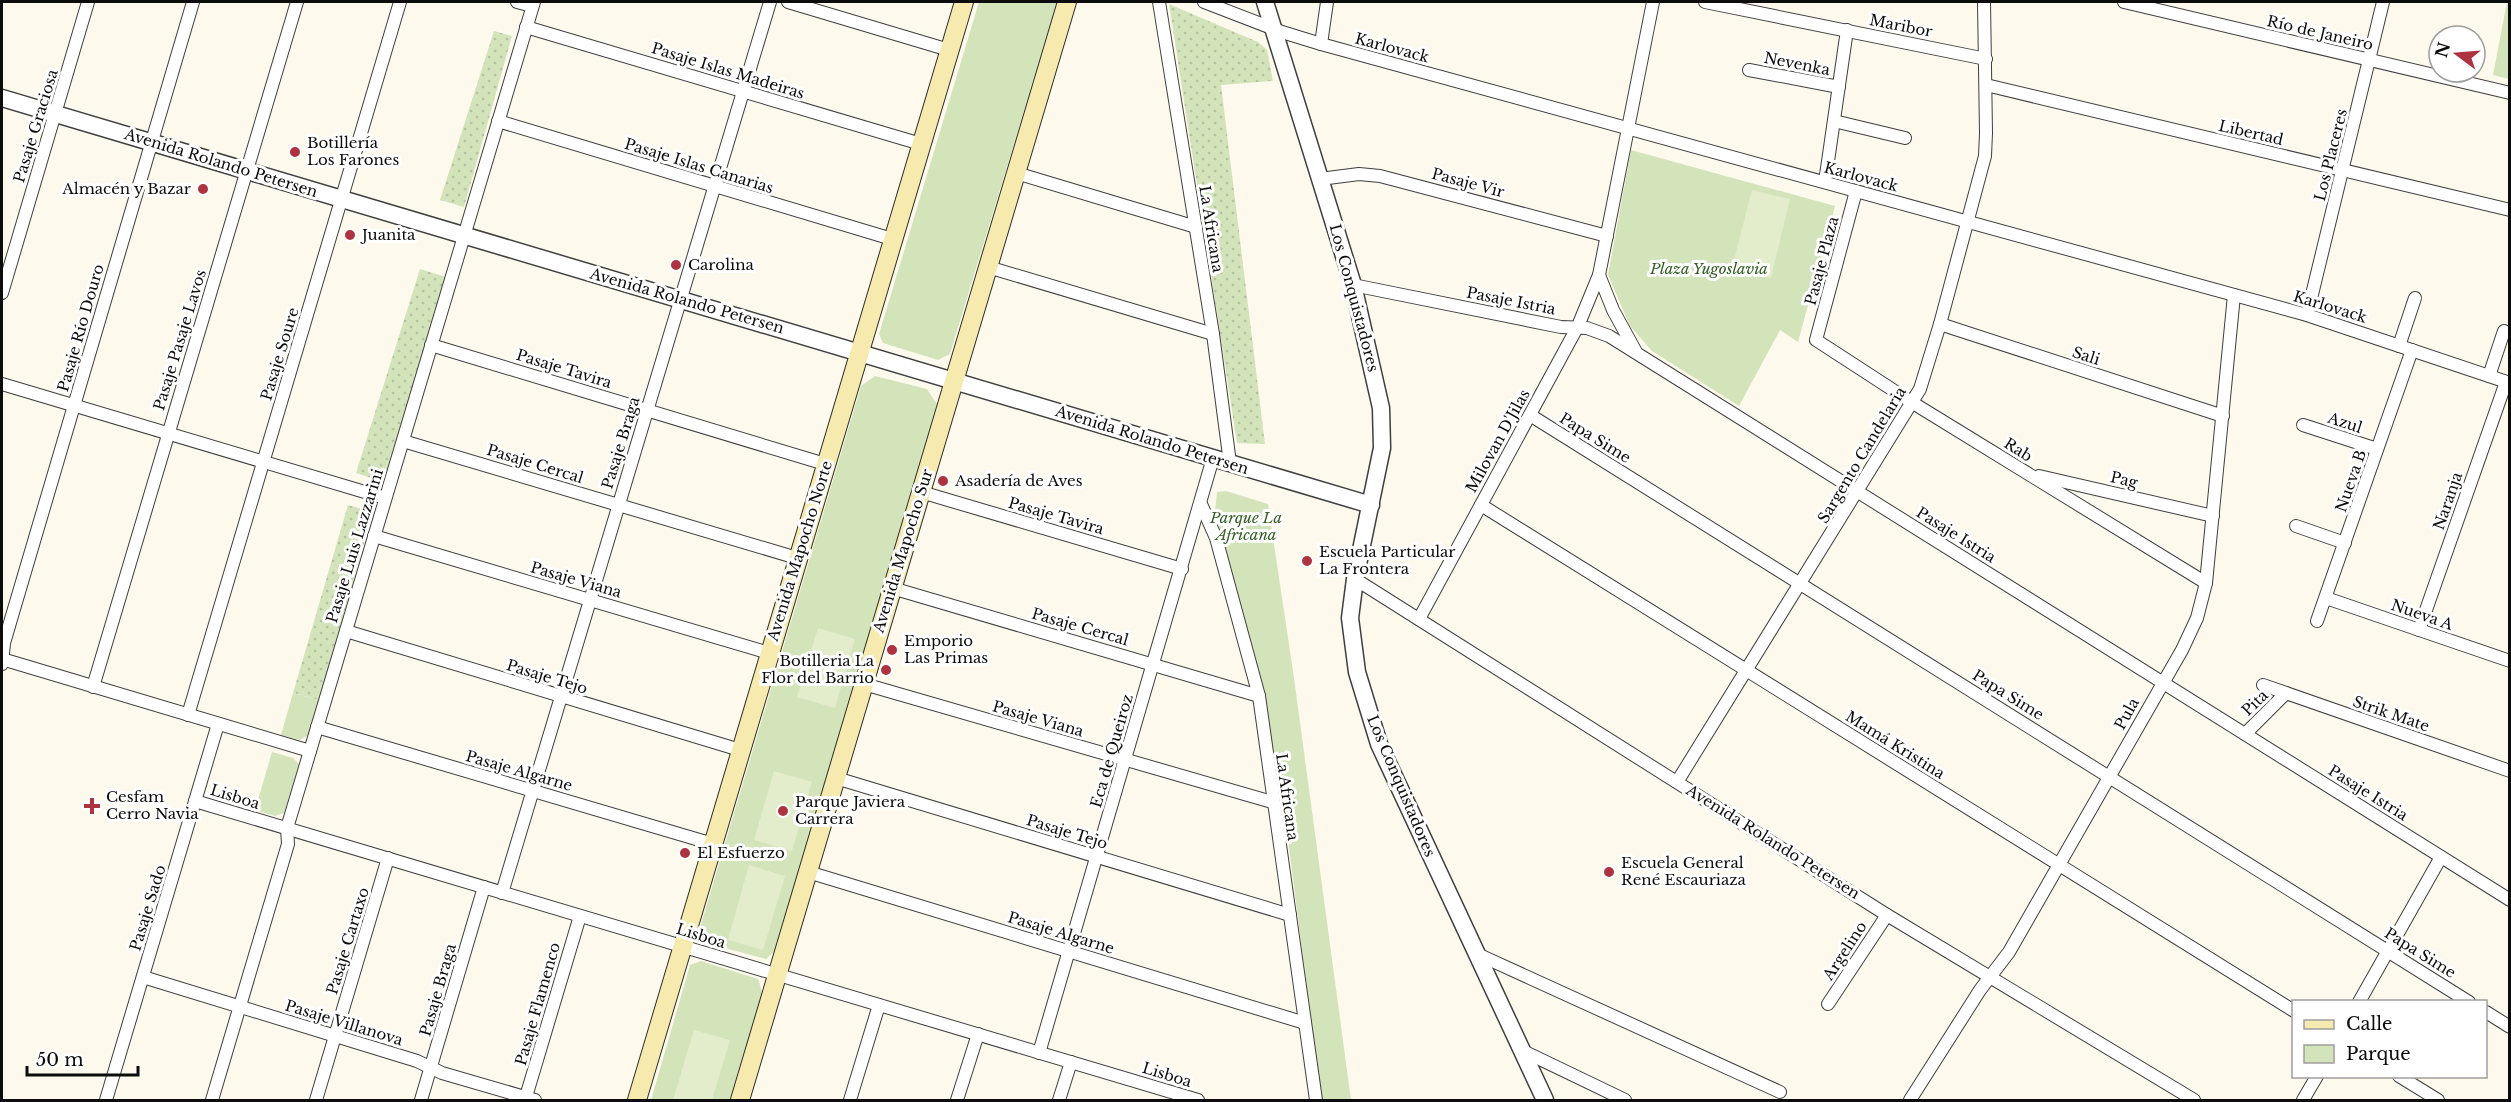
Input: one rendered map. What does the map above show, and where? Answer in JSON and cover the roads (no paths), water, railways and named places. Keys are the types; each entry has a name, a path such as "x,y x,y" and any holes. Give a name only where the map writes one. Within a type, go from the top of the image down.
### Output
{"main road":[{"name":"Avenida Mapocho Norte","path":"637,1101 964,2"},
{"name":"Avenida Mapocho Sur","path":"740,1101 1067,2"}],"street":[{"name":"Pasaje Graciosa","path":"2,293 88,2"},
{"name":"Pasaje Río Douro","path":"2,661 4,643 193,2"},
{"name":"Pasaje Pasaje Lavos","path":"93,687 297,2"},
{"name":"Pasaje Soure","path":"188,715 400,2"},
{"path":"517,2 533,4"},
{"name":"Pasaje Braga","path":"502,893 770,2"},
{"path":"788,2 949,50"},
{"name":"La Africana","path":"1159,2 1213,334 1230,463"},
{"name":"Karlovack","path":"1204,2 1273,29 1321,44 2307,315 2508,382"},
{"name":"Los Conquistadores","path":"1265,2 1353,285 1378,389 1383,430 1382,448 1355,579 1350,618 1353,652 1368,712 1378,744 1545,1101"},
{"path":"1321,44 1327,2"},
{"name":"Milovan D'Jilas","path":"1419,620 1578,326 1599,275 1653,2"},
{"name":"Maribor","path":"1705,2 1986,59"},
{"name":"Sargento Candelaria","path":"1677,782 1913,403 1924,378 1984,156 1986,59 1984,2"},
{"name":"Río de Janeiro","path":"2124,2 2510,93"},
{"name":"Los Placeres","path":"2307,315 2383,2"},
{"name":"Pasaje Luis Lazzarini","path":"212,1101 288,844 287,828 533,4"},
{"name":"Pasaje Islas Madeiras","path":"526,27 921,144"},
{"name":"Nevenka","path":"1824,182 1847,30"},
{"name":"Nevenka","path":"1749,70 1839,87"},
{"name":"Libertad","path":"1986,85 2510,210"},
{"name":"Avenida Rolando Petersen","path":"2,98 1371,505"},
{"path":"1834,121 1905,138"},
{"name":"Pasaje Islas Canarias","path":"498,122 892,240"},
{"path":"1016,173 1196,226"},
{"name":"Pasaje Vir","path":"1320,179 1359,174 1389,178 1607,236"},
{"name":"Pasaje Plaza","path":"1816,339 1856,191"},
{"path":"988,267 1213,334"},
{"path":"1599,275 1613,310 1636,353"},
{"name":"Pasaje Istria","path":"1353,285 1561,327 1578,326 1597,330 2510,900"},
{"name":"Pula","path":"1910,1101 1980,990 2009,952 2190,634 2206,583 2234,295"},
{"path":"2399,345 2415,298"},
{"name":"Sali","path":"1940,324 2223,416"},
{"path":"2489,376 2504,331"},
{"name":"Rab","path":"1816,339 1913,403 2206,583"},
{"name":"Pasaje Tavira","path":"431,345 825,464"},
{"name":"Nueva B","path":"2318,621 2412,350"},
{"name":"Naranja","path":"2420,630 2508,382"},
{"path":"2,384 386,498"},
{"name":"Papa Sime","path":"1530,415 2466,1000"},
{"name":"Azul","path":"2303,424 2378,449"},
{"name":"Pasaje Cercal","path":"403,441 797,558"},
{"name":"Eca de Queiroz","path":"1039,1053 1213,458"},
{"name":"Pag","path":"2029,474 2213,516"},
{"name":"Pasaje Tavira","path":"921,492 1182,569"},
{"name":"La Africana","path":"1201,504 1219,548 1259,696 1272,802 1316,1101"},
{"name":"Mamá Kristina","path":"1481,505 2292,1010"},
{"path":"2296,526 2345,543"},
{"name":"Pasaje Viana","path":"374,536 769,653"},
{"name":"Avenida Rolando Petersen","path":"1355,579 1887,915 2194,1101"},
{"name":"Pasaje Cercal","path":"892,588 1259,696"},
{"name":"Nueva A","path":"2326,598 2510,661"},
{"name":"Pasaje Tejo","path":"346,631 740,750"},
{"path":"2,661 310,751"},
{"name":"Pasaje Viana","path":"864,684 1272,802"},
{"name":"Strik Mate","path":"2263,685 2510,771"},
{"name":"Pita","path":"2245,734 2286,693"},
{"name":"Pasaje Sado","path":"106,1101 218,724"},
{"name":"Pasaje Algarne","path":"317,727 713,844"},
{"name":"Pasaje Tejo","path":"836,778 1290,915"},
{"name":"Lisboa","path":"195,801 1071,1062 1164,1096 1198,1101"},
{"path":"2360,1000 2441,857"},
{"name":"Pasaje Cartaxo","path":"316,1101 388,858"},
{"name":"Pasaje Algarne","path":"808,872 1305,1023"},
{"name":"Pasaje Braga","path":"422,1101 484,887"},
{"name":"Argelino","path":"1828,1004 1887,915"},
{"name":"Pasaje Flamenco","path":"529,1100 579,916"},
{"path":"1475,953 1780,1092"},
{"name":"Pasaje Villanova","path":"143,977 417,1061 442,1073 529,1100"},
{"path":"850,1101 879,1005"},
{"path":"2487,1013 2510,1027"},
{"path":"957,1101 978,1034"},
{"path":"1521,1050 1625,1101"},
{"path":"1059,1101 1071,1062"},
{"path":"2303,1101 2316,1078"},
{"path":"2401,1078 2438,1101"}],"place":[{"name":"Botillería Los Farones","path":"295,152"},
{"name":"Almacén y Bazar","path":"203,189"},
{"name":"Juanita","path":"350,235"},
{"name":"Carolina","path":"676,265"},
{"name":"Asadería de Aves","path":"943,481"},
{"name":"Escuela Particular La Frontera","path":"1307,561"},
{"name":"Emporio Las Primas","path":"892,650"},
{"name":"Botilleria La Flor del Barrio","path":"886,670"},
{"name":"Cesfam Cerro Navia","path":"92,806"},
{"name":"Parque Javiera Carrera","path":"783,811"},
{"name":"El Esfuerzo","path":"685,853"},
{"name":"Escuela General René Escauriaza","path":"1609,872"}],"park label":[{"name":"Plaza Yugoslavia","path":"1709,269"},
{"name":"Parque La Africana","path":"1246,526"}]}
